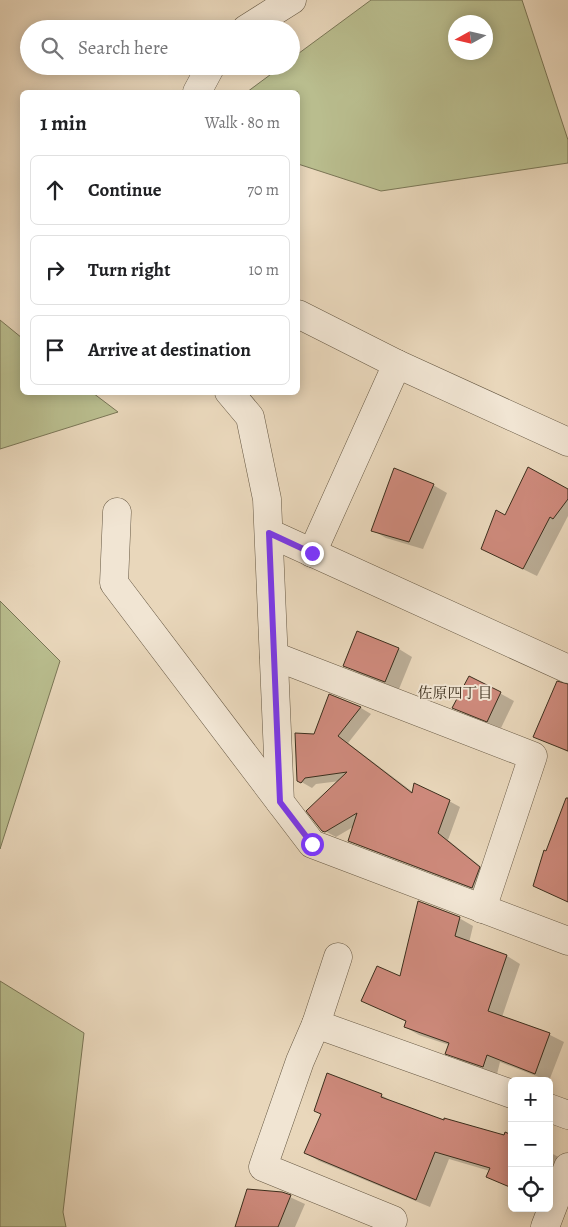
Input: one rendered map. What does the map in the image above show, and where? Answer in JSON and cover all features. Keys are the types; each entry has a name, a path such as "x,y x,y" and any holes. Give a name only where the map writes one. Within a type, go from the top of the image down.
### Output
{"street":[{"path":"260,20 292,0"},
{"path":"198,90 206,75"},
{"path":"300,315 397,364 568,442"},
{"path":"312,553 397,364"},
{"path":"232,395 250,417 268,499 280,802"},
{"path":"116,512 114,583 312,844 568,941"},
{"path":"269,533 568,669"},
{"path":"274,656 533,756 482,909"},
{"path":"338,957 316,1024 300,1061 263,1167 393,1220 390,1227"},
{"path":"316,1024 508,1093"},
{"path":"553,1109 568,1115"},
{"path":"545,1227 567,1173"}],"green space":[{"path":"371,0 522,0 568,140 568,163 381,191 300,165 300,90 250,90 270,75 300,75 300,52"},
{"path":"0,320 20,336 20,395 96,395 118,412 0,449"},
{"path":"0,601 60,661 0,849"},
{"path":"0,981 84,1033 63,1212 66,1227 0,1227"}],"building":[{"path":"528,467 568,489 568,499 553,519 550,517 523,569 481,549 496,510 505,515"},
{"path":"394,468 434,484 409,542 371,531"},
{"path":"357,631 399,648 385,682 343,666"},
{"path":"469,676 501,692 487,722 452,708"},
{"path":"557,681 568,684 568,751 533,737"},
{"path":"329,694 361,707 338,736 412,793 414,783 450,800 438,833 480,867 472,888 348,841 357,813 325,832 322,831 306,811 347,772 305,778 301,783 297,781 295,733 314,734"},
{"path":"566,798 568,798 568,902 533,886 544,850 546,851"},
{"path":"418,901 460,917 455,936 507,955 488,1011 550,1033 535,1074 487,1055 483,1067 445,1054 449,1043 404,1027 406,1021 361,1001 377,966 400,976"},
{"path":"327,1073 382,1094 381,1097 444,1120 444,1118 504,1135 505,1132 508,1133 508,1186 486,1177 490,1168 435,1152 416,1200 304,1153 321,1114 314,1111"},
{"path":"247,1189 282,1192 291,1195 278,1227 235,1227"}],"district":[{"name":"佐原四丁目","path":"455,693"}],"route":[{"path":"312,553 269,533 280,802 312,844"}]}
